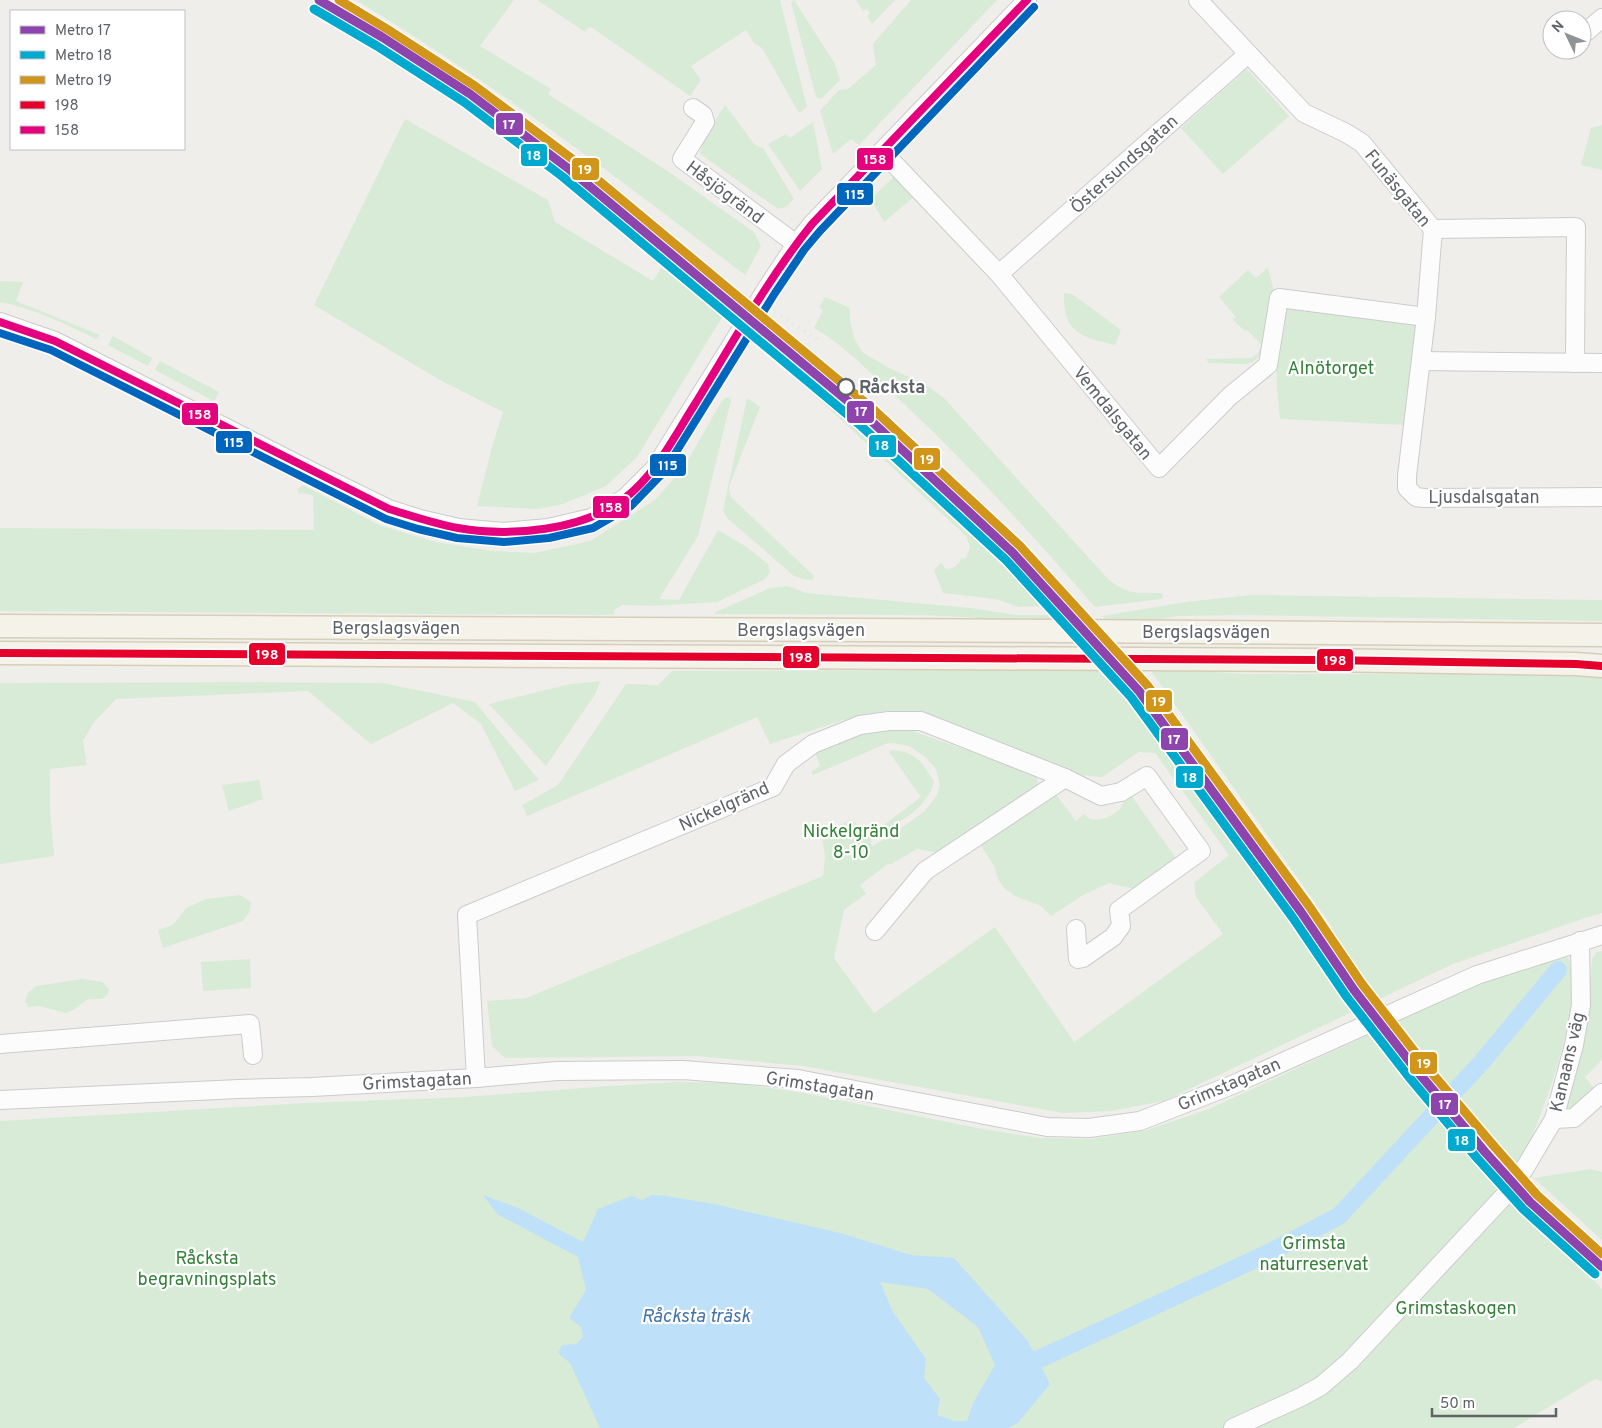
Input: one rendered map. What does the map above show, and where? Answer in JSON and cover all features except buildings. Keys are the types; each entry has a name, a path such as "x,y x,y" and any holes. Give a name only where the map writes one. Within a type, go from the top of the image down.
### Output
{"main road":[{"name":"Bergslagsvägen","path":"0,626 1602,635"},
{"name":"Bergslagsvägen","path":"0,653 1325,660 1602,666"}],"street":[{"path":"0,322 55,341 389,509 420,519 459,528 503,532 548,528 591,518 625,498 655,468 796,244 812,224 1027,0"},
{"name":"Funäsgatan","path":"1198,0 1304,113 1346,133 1362,143 1433,228 1421,361"},
{"path":"1592,27 1602,18"},
{"name":"Östersundsgatan","path":"1000,274 1248,54"},
{"name":"Håsjögränd","path":"693,108 703,115 705,122 682,159 796,244"},
{"name":"Vemdalsgatan","path":"882,151 1000,274 1159,468 1230,396 1268,365 1279,298 1426,317"},
{"path":"1433,228 1576,227 1574,363"},
{"path":"1421,361 1602,363"},
{"name":"Ljusdalsgatan","path":"1421,361 1407,476 1407,488 1416,497 1602,497"},
{"name":"Nickelgränd","path":"476,1078 467,915 773,788 786,764 796,756 813,744 860,725 889,721 921,721 1065,778 1101,796 1121,792 1147,776 1200,851 1119,910 1121,926 1113,937 1078,959 1076,929"},
{"path":"875,931 925,871 1065,778"},
{"name":"Grimstagatan","path":"0,1100 312,1087 476,1078 556,1071 682,1070 798,1079 1046,1127 1089,1128 1140,1120 1232,1085 1478,975 1602,935"},
{"name":"Kanaans väg","path":"1233,1428 1321,1386 1350,1361 1507,1193 1523,1171 1554,1119 1574,1045 1581,1005 1580,941"},
{"path":"0,1044 250,1024 253,1055"},
{"path":"1554,1119 1574,1118 1602,1093"}],"green space":[{"path":"356,0 514,0 480,46 551,89 548,94 666,170 754,232 761,246 745,275 602,167 506,98 457,64"},
{"path":"537,0 780,0 807,107 799,113 762,48 754,43 746,30 691,66 701,80 690,96 591,27 586,29 585,32"},
{"path":"794,0 835,64 840,80 821,99 816,97 791,2"},
{"path":"856,0 895,0 872,24 867,16 870,14 867,9 863,11"},
{"path":"911,0 997,0 859,145 851,139 833,154 820,111 839,90 848,89 876,65 873,44"},
{"path":"1247,69 1289,116 1223,174 1181,128"},
{"path":"725,105 755,145 763,148 794,199 786,207 778,209 700,154 702,142"},
{"path":"405,119 548,200 555,222 653,281 661,268 727,309 637,457 606,486 563,504 538,509 477,506 503,412 440,380 314,305"},
{"path":"813,122 822,169 800,191 768,144 786,134 790,138"},
{"path":"1602,125 1602,170 1581,165 1591,128"},
{"path":"895,175 915,196 884,222 871,199"},
{"path":"1268,268 1275,295 1268,306 1261,354 1254,361 1247,364 1209,363 1206,359 1252,358 1259,352 1261,344 1247,330 1245,331 1233,320 1236,317 1219,297 1248,270 1256,278"},
{"path":"0,281 23,282 16,301 100,335 96,339 37,312 0,302"},
{"path":"1064,293 1072,294 1121,330 1115,345 1084,336 1076,331 1067,317"},
{"path":"825,297 850,308 850,321 854,338 862,352 887,367 926,385 944,398 1108,579 1121,588 1133,592 1161,593 1162,599 1095,607 1020,522 941,440 852,356 814,328 823,310 819,308"},
{"name":"Alnötorget","path":"1285,308 1415,325 1405,425 1280,419 1276,359"},
{"path":"113,336 152,358 148,366 108,345"},
{"path":"785,356 888,447 988,541 1053,606 1019,607 996,599 943,593 934,570 941,563 946,569 953,568 961,559 966,558 970,547 966,536 779,362"},
{"path":"160,361 219,392 214,401 155,370"},
{"path":"728,397 731,400 698,536 659,599 679,600 718,530 745,546 768,564 770,572 765,579 717,602 651,606 622,605 614,610 615,614 603,615 0,611 0,528 314,530 313,495 298,493 298,489 303,485 379,525 436,542 492,551 535,553 590,541 655,500 684,467 720,404"},
{"path":"747,398 760,407 730,484 731,497 814,576 813,580 794,576 727,518 723,510"},
{"path":"788,586 806,593 971,608 1016,615 1061,615 1068,622 1014,622 997,619 923,615 714,614 770,588"},
{"path":"1251,595 1602,600 1602,621 1243,615 1177,616 1143,623 1108,622 1102,616 1186,602"},
{"name":"Nickelgränd 8-10","path":"1106,668 1249,858 1310,946 1333,928 1149,668 1247,674 1533,674 1602,676 1602,913 1453,964 1164,1101 1111,1111 1063,1113 803,1066 696,1056 505,1058 492,1046 487,1001 526,998 823,876 825,856 822,838 836,827 851,820 868,830 872,846 887,838 925,811 937,795 940,785 936,769 925,757 909,746 888,743 813,775 811,772 820,766 815,752 857,735 872,731 904,728 1037,775 1038,785 1035,790 939,853 917,849 888,864 860,885 866,894 844,910 834,958 874,1013 995,927 1074,1042 1223,934 1196,897 1194,883 1229,855 1155,753 1139,752 1102,777 1078,775 926,714 887,711 840,721 770,744 757,717 527,816 522,805 558,785 626,684 658,685 672,671 1043,670"},
{"path":"601,681 594,696 546,766 489,704 570,684"},
{"path":"0,683 383,683 475,702 539,780 515,791 481,724 453,703 371,744 308,691 116,699 94,722 83,741 87,765 50,769 50,810 54,856 0,864"},
{"path":"891,750 912,755 922,763 934,782 926,799 914,812 884,832 881,827 921,797 889,752"},
{"path":"259,780 263,799 229,811 222,785"},
{"path":"1055,793 1076,821 1084,814 1094,820 1112,815 1119,810 1130,794 1176,858 1134,889 1109,883 1083,895 1051,916 1041,906 1015,896 1004,888 998,879 994,866 980,844"},
{"path":"240,895 251,902 250,911 243,921 163,948 158,930 173,925 186,908 206,899"},
{"path":"1602,951 1602,1060 1585,1077 1596,1091 1574,1111 1565,1111 1561,1106 1587,1024 1592,959 1597,952"},
{"name":"Grimsta naturreservat","path":"1559,954 1568,957 1573,975 1568,1025 1552,1082 1534,1133 1516,1175 1505,1186 1602,1289 1602,1381 1595,1379 1514,1428 0,1428 0,1121 306,1103 465,1097 677,1082 734,1083 804,1093 982,1129 1040,1138 1090,1139 1144,1131 1209,1109 1495,976"},
{"path":"250,959 251,988 203,991 201,962"},
{"path":"82,979 102,982 109,989 108,994 102,999 88,999 66,1013 39,1006 29,1007 25,1002 28,993 36,986"},
{"path":"1590,1169 1602,1172 1602,1240 1534,1178"}],"water":[{"name":"Råcksta träsk","path":"483,1195 518,1208 583,1242 598,1209 631,1196 643,1200 651,1195 666,1196 714,1204 840,1233 911,1255 954,1258 1028,1341 1050,1384 1018,1423 1008,1428 600,1428 570,1363 558,1353 562,1345 576,1344 583,1337 581,1327 569,1318 586,1290 578,1257 497,1214","holes":["880,1282 928,1289 978,1327 995,1365 973,1403 967,1421 954,1421 937,1415 940,1399 924,1378 926,1359 893,1312"]}],"waterway":[{"path":"1037,1360 1271,1252 1339,1216 1481,1063 1558,970"}],"railway":[{"path":"655,240 818,340"},
{"path":"1219,800 1272,854"}],"metro line":[{"name":"17","path":"319,0 382,37 470,94 569,169 867,417 1013,553 1139,691 1301,912 1354,990 1417,1071 1530,1202 1602,1267"},
{"name":"19","path":"339,0 475,86 575,161 873,409 1020,546 1147,685 1309,906 1362,984 1425,1065 1537,1195 1602,1254"},
{"name":"18","path":"314,9 377,46 464,102 563,177 860,425 1006,560 1131,697 1293,918 1346,996 1409,1077 1523,1209 1595,1274"}],"transit line":[{"name":"158","path":"0,322 55,341 389,509 458,528 500,532 545,529 588,518 608,509 625,498 646,478 672,442 736,335 780,267 812,224 1027,0"},
{"name":"115","path":"0,333 51,350 386,519 457,538 504,542 549,538 593,528 631,506 663,473 775,293 804,250 820,231 1034,7"},
{"name":"198","path":"0,653 1325,660 1602,666"}],"place":[{"name":"Råcksta","path":"846,387"}],"park label":[{"name":"Råcksta begravningsplats","path":"207,1268"},
{"name":"Grimstaskogen","path":"1456,1308"}]}
